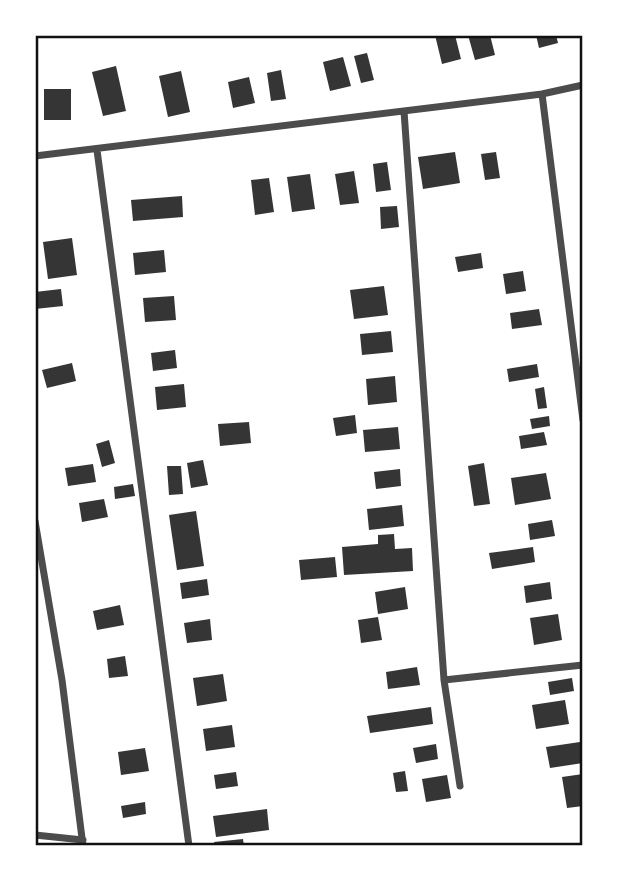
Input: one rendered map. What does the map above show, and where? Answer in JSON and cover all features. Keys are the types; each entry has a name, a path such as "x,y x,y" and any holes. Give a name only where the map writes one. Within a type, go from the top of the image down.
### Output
{"street":[{"path":"35,156 542,94 583,85"},
{"path":"542,94 583,420"},
{"path":"404,111 444,680 460,786"},
{"path":"97,150 189,846"},
{"path":"35,835 83,843 62,680 36,526"},
{"path":"444,680 583,665"}],"building":[{"path":"435,35 455,35 461,59 442,64"},
{"path":"468,35 490,35 495,55 475,60"},
{"path":"536,35 556,35 558,43 539,48"},
{"path":"367,53 374,80 361,83 354,56"},
{"path":"343,57 351,86 330,91 323,62"},
{"path":"116,66 126,111 103,116 92,72"},
{"path":"281,70 286,99 271,101 267,73"},
{"path":"181,71 190,112 168,117 159,76"},
{"path":"249,77 255,103 233,108 228,82"},
{"path":"44,89 71,89 71,120 44,120"},
{"path":"455,152 460,183 423,189 418,157"},
{"path":"496,152 500,178 485,180 481,154"},
{"path":"387,162 391,190 376,192 373,164"},
{"path":"354,171 359,203 340,205 335,174"},
{"path":"310,174 315,209 292,212 287,177"},
{"path":"269,178 274,212 255,215 251,180"},
{"path":"182,196 183,217 133,221 131,200"},
{"path":"397,206 399,227 381,229 380,207"},
{"path":"72,238 77,275 48,279 43,242"},
{"path":"164,250 166,272 135,275 133,253"},
{"path":"481,253 483,268 458,272 455,257"},
{"path":"523,271 526,291 506,294 503,274"},
{"path":"384,286 388,315 354,319 350,290"},
{"path":"61,289 63,306 35,309 35,292"},
{"path":"174,296 176,320 145,322 143,298"},
{"path":"539,309 542,325 512,329 510,313"},
{"path":"391,331 393,352 362,355 360,334"},
{"path":"175,350 177,368 153,371 151,353"},
{"path":"72,363 76,381 47,388 42,370"},
{"path":"537,364 539,377 509,382 507,369"},
{"path":"395,376 397,402 368,405 366,379"},
{"path":"184,384 186,407 157,410 155,387"},
{"path":"544,387 547,408 538,409 535,389"},
{"path":"355,415 357,433 336,436 333,418"},
{"path":"549,416 550,426 532,429 530,419"},
{"path":"249,422 251,443 220,446 218,424"},
{"path":"398,427 400,449 365,452 363,430"},
{"path":"544,432 547,445 521,449 519,436"},
{"path":"109,440 115,463 102,467 96,444"},
{"path":"203,460 208,485 191,488 187,463"},
{"path":"484,463 490,504 474,506 468,466"},
{"path":"93,464 96,482 68,486 65,468"},
{"path":"167,466 181,466 183,494 169,495"},
{"path":"400,469 401,486 376,489 374,472"},
{"path":"546,473 551,499 515,505 511,478"},
{"path":"133,484 135,496 115,499 114,487"},
{"path":"104,499 108,517 82,522 79,503"},
{"path":"402,505 404,526 369,530 367,509"},
{"path":"196,511 204,566 177,570 169,515"},
{"path":"552,520 555,536 530,540 528,524"},
{"path":"394,534 395,549 412,548 413,571 344,575 342,547 378,544 378,535"},
{"path":"533,547 535,562 492,569 489,553"},
{"path":"335,557 337,577 301,580 299,560"},
{"path":"207,579 209,595 182,599 180,583"},
{"path":"550,582 552,599 526,603 524,586"},
{"path":"405,587 408,609 378,614 375,592"},
{"path":"120,605 124,625 97,630 93,611"},
{"path":"558,614 562,640 534,645 530,618"},
{"path":"378,617 382,640 361,643 358,620"},
{"path":"210,619 212,640 187,643 184,623"},
{"path":"125,656 128,676 109,678 107,659"},
{"path":"417,667 420,685 388,689 386,672"},
{"path":"223,674 227,701 197,706 193,678"},
{"path":"572,678 574,691 550,695 548,682"},
{"path":"565,700 569,724 536,729 532,705"},
{"path":"431,707 433,724 370,733 367,716"},
{"path":"232,725 235,747 206,751 203,729"},
{"path":"580,742 583,763 550,768 546,747"},
{"path":"436,744 438,759 416,763 413,748"},
{"path":"145,748 149,771 121,775 118,752"},
{"path":"405,771 408,791 396,792 393,773"},
{"path":"236,772 238,786 216,789 214,775"},
{"path":"583,774 583,806 567,808 562,777"},
{"path":"447,775 451,798 426,802 422,779"},
{"path":"145,802 146,814 123,818 121,806"},
{"path":"267,809 269,830 216,837 213,816"},
{"path":"243,839 244,846 215,846 214,842"}]}
